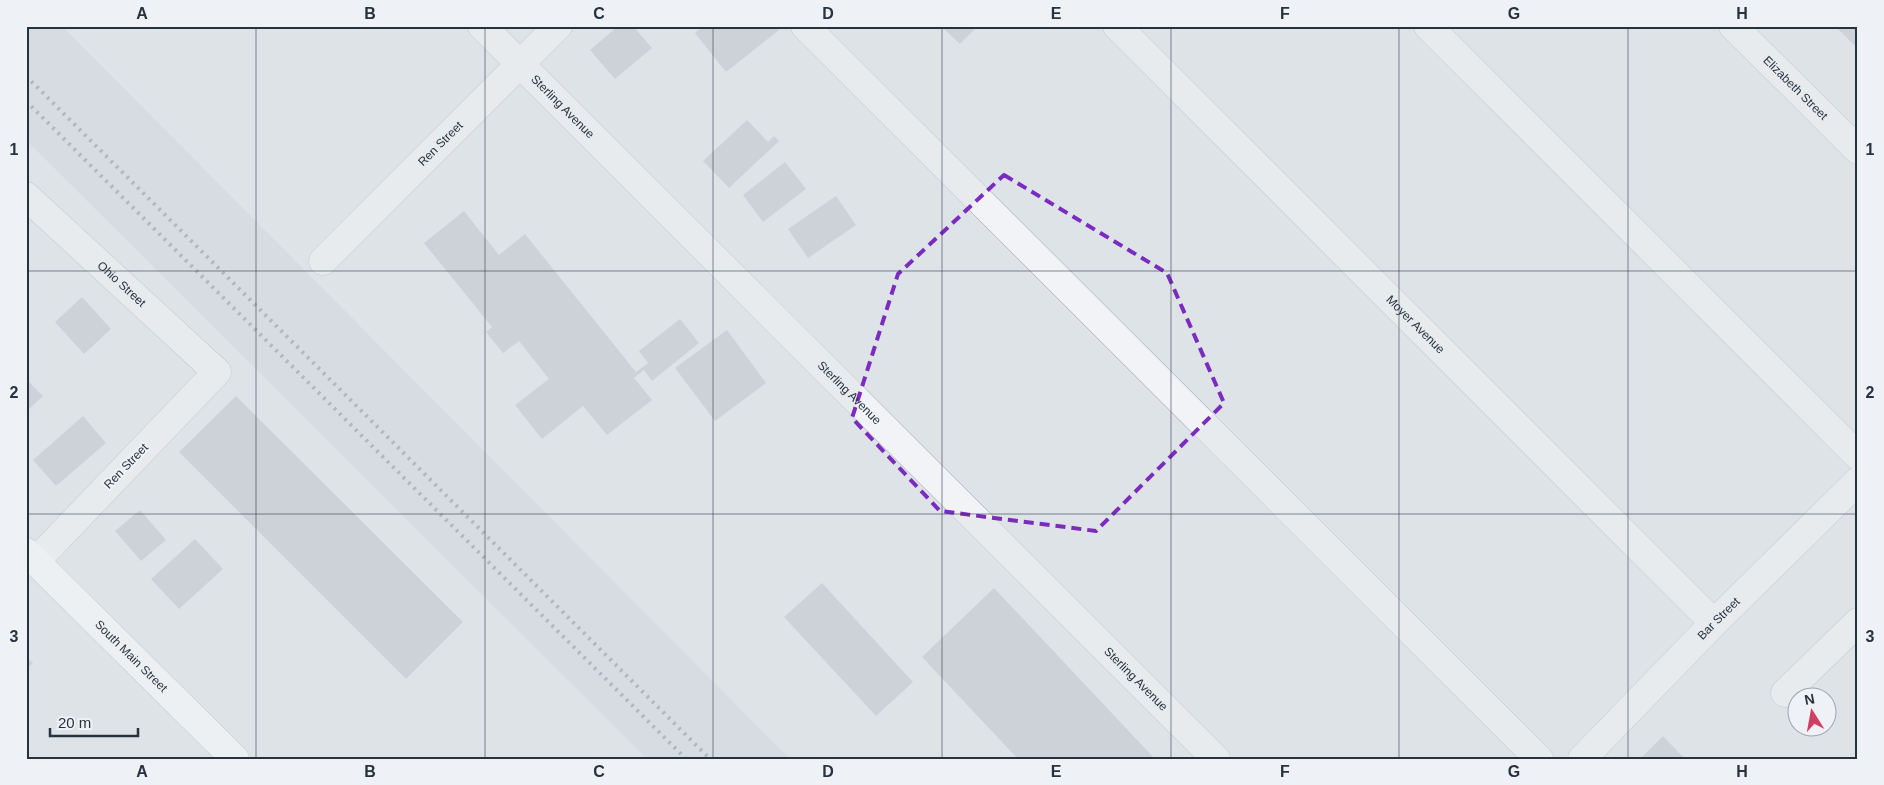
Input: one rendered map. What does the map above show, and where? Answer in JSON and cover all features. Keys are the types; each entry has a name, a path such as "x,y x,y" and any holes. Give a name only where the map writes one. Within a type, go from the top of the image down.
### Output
{"main road":[{"name":"South Main Street","path":"31,556 235,759"}],"street":[{"name":"Sterling Avenue","path":"482,26 1216,759"},
{"name":"Ren Street","path":"322,261 521,65 558,26"},
{"path":"805,26 1538,759"},
{"name":"Moyer Avenue","path":"1117,26 1714,623"},
{"path":"1428,26 1858,456"},
{"name":"Elizabeth Street","path":"1733,26 1858,150"},
{"name":"Ohio Street","path":"26,196 217,372"},
{"name":"Ren Street","path":"31,556 217,372"},
{"name":"Bar Street","path":"1582,759 1714,623 1858,481"},
{"path":"1785,693 1858,622"}],"highlighted area":[{"path":"1004,175 1167,273 1224,403 1096,531 940,511 852,418 898,274"}],"shaded area":[{"path":"26,26 62,26 790,759 647,759 26,140"}],"building":[{"path":"618,26 633,26 652,48 615,79 590,50"},
{"path":"704,26 776,26 779,30 726,72 695,33"},
{"path":"941,26 978,26 960,44"},
{"path":"1835,26 1858,26 1858,47 1857,48"},
{"path":"747,120 768,142 774,136 779,141 729,188 703,161"},
{"path":"785,162 806,189 763,222 743,195"},
{"path":"836,196 856,225 808,258 788,229"},
{"path":"464,211 499,255 525,234 636,372 648,363 639,351 680,319 699,343 652,381 644,370 634,378 652,400 607,435 583,406 542,439 515,405 549,379 519,341 503,353 486,332 492,327 424,243"},
{"path":"82,297 111,329 84,354 55,322"},
{"path":"727,330 766,383 715,421 675,368"},
{"path":"26,379 43,396 26,412"},
{"path":"236,396 463,622 406,679 179,452"},
{"path":"83,416 106,443 56,486 33,460"},
{"path":"140,510 166,540 141,561 115,531"},
{"path":"195,539 223,569 179,609 151,579"},
{"path":"822,583 913,682 876,716 784,617"},
{"path":"994,588 1155,759 1018,759 922,657"},
{"path":"26,657 33,663 26,670"},
{"path":"1663,736 1685,759 1640,759"}],"railway":[{"path":"26,76 710,759"},
{"path":"26,101 686,759"}]}
